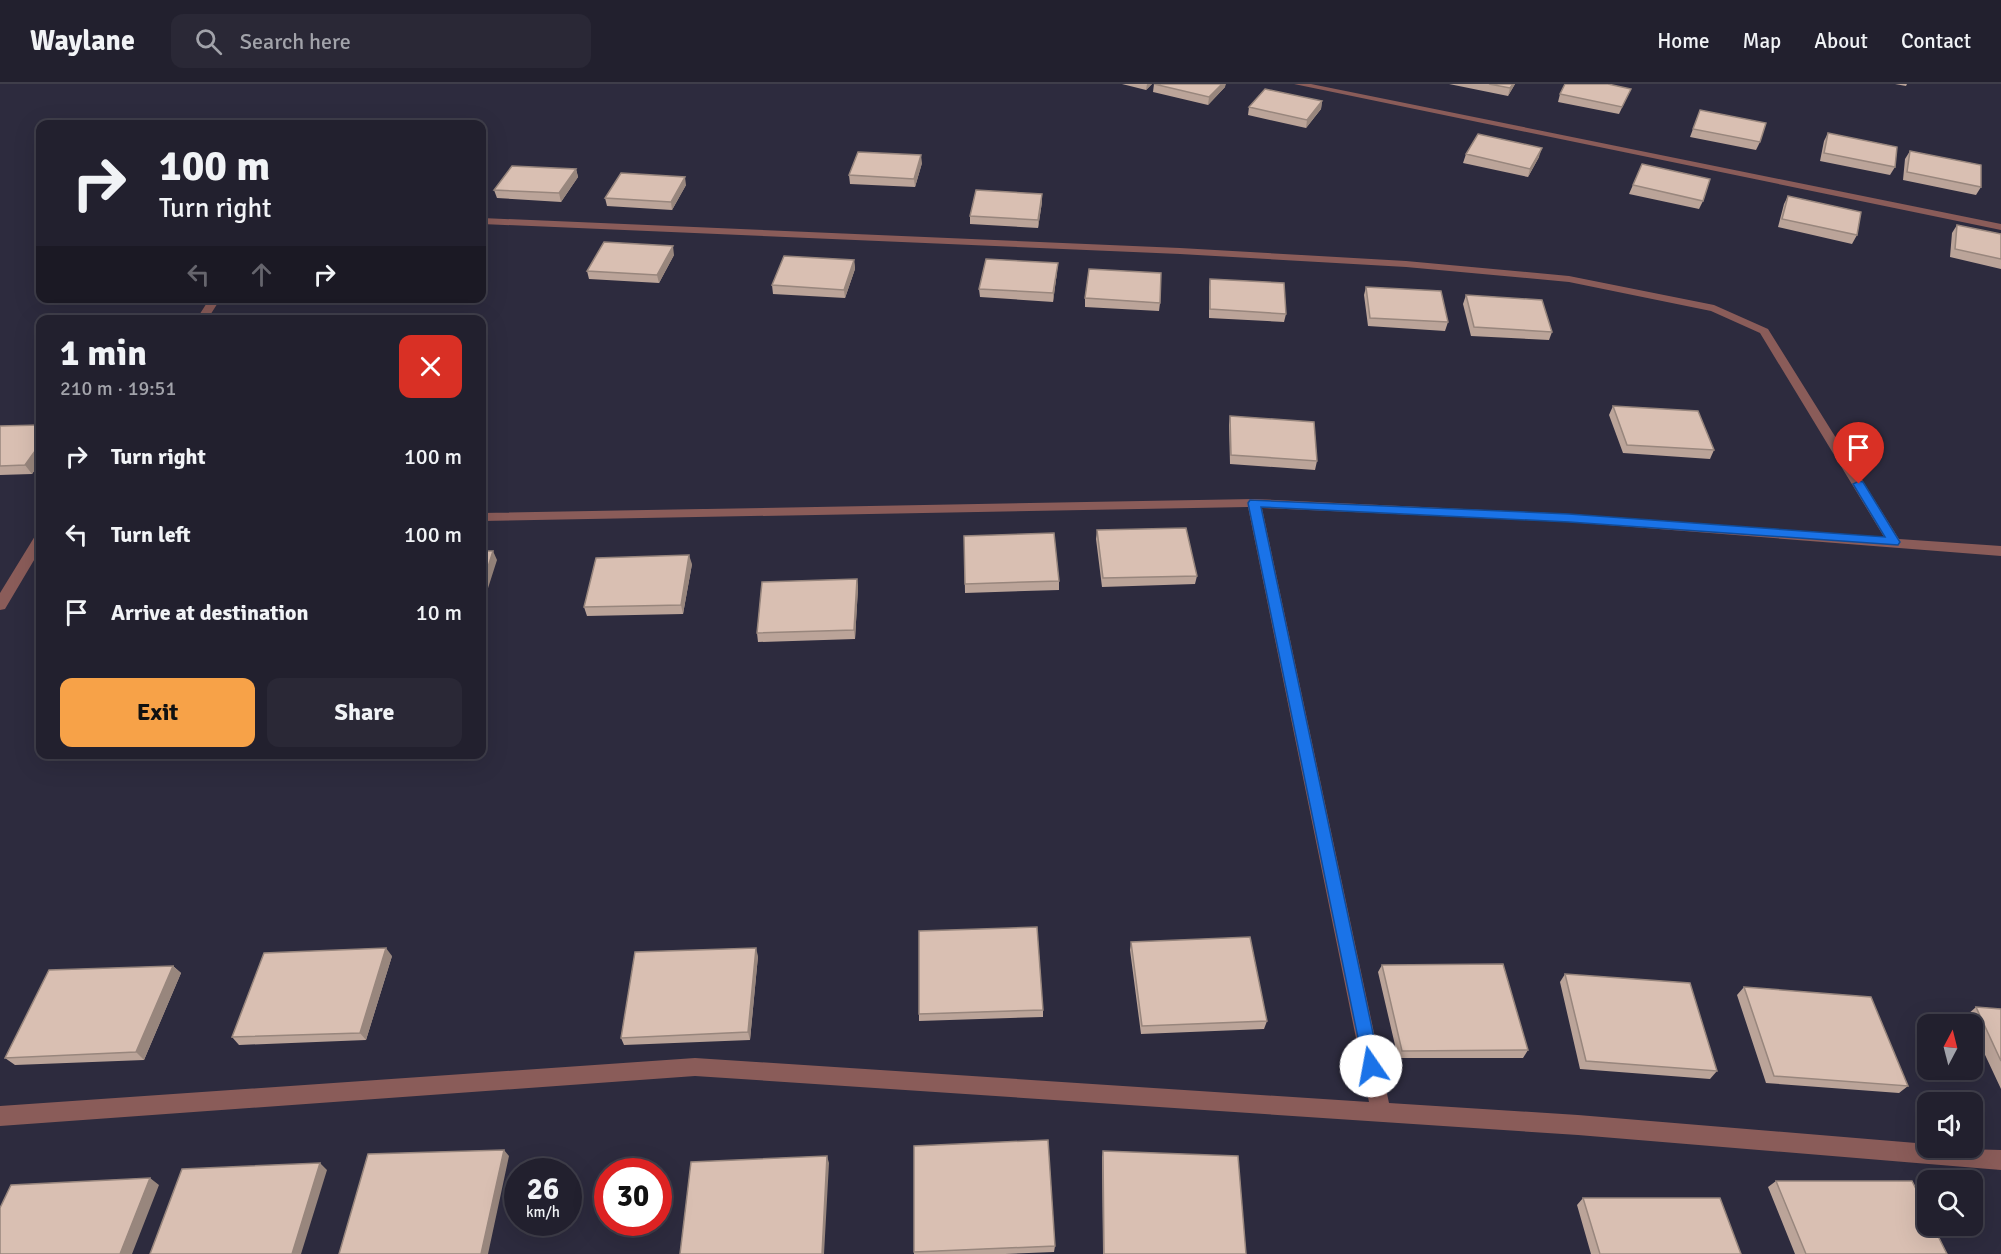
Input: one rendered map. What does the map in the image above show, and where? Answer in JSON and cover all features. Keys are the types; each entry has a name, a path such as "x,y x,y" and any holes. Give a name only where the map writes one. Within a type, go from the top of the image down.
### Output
{"street":[{"path":"1298,84 2001,227"},
{"path":"486,221 1180,251 1406,264 1569,279 1714,308 1764,331 1894,542"},
{"path":"1254,503 1381,1113"},
{"path":"486,517 1254,503 1569,518 2001,551"},
{"path":"0,605 36,546"},
{"path":"0,1116 695,1067 1578,1125 2001,1160"}],"building":[{"path":"1154,84 1222,84 1209,97"},
{"path":"1489,84 1513,84 1510,88"},
{"path":"1565,84 1608,84 1631,89 1622,107 1560,94"},
{"path":"1265,89 1322,101 1307,120 1249,107"},
{"path":"1700,110 1766,123 1760,142 1693,129"},
{"path":"1828,133 1897,147 1895,167 1824,153"},
{"path":"1478,134 1542,148 1530,169 1466,154"},
{"path":"1910,151 1981,165 1981,187 1907,172"},
{"path":"858,152 921,155 914,179 849,175"},
{"path":"1642,164 1710,179 1703,201 1633,185"},
{"path":"512,166 576,169 559,193 494,190"},
{"path":"621,173 685,177 671,202 605,198"},
{"path":"976,190 1042,194 1038,220 970,216"},
{"path":"1788,196 1861,212 1857,235 1782,219"},
{"path":"1957,225 2001,234 2001,259 1955,249"},
{"path":"604,242 673,246 657,275 587,271"},
{"path":"784,256 854,260 844,290 772,285"},
{"path":"986,259 1058,263 1053,293 979,289"},
{"path":"1089,269 1161,273 1160,303 1085,298"},
{"path":"1210,279 1284,283 1286,314 1210,309"},
{"path":"1366,287 1441,291 1448,322 1370,318"},
{"path":"1466,295 1542,300 1552,332 1474,327"},
{"path":"1613,406 1698,411 1714,450 1627,445"},
{"path":"1230,416 1314,422 1317,461 1231,455"},
{"path":"36,425 36,450 25,465 0,466 0,426"},
{"path":"1186,528 1197,576 1103,578 1097,530"},
{"path":"1054,533 1059,581 965,584 964,536"},
{"path":"486,551 493,551 486,573"},
{"path":"689,555 681,605 584,607 596,558"},
{"path":"857,579 854,630 757,633 762,582"},
{"path":"1037,927 1043,1010 919,1014 919,931"},
{"path":"1250,937 1267,1021 1142,1026 1131,942"},
{"path":"386,948 360,1033 232,1037 264,953"},
{"path":"756,948 748,1032 621,1038 635,952"},
{"path":"1503,964 1528,1050 1402,1051 1382,965"},
{"path":"173,966 136,1052 5,1058 49,970"},
{"path":"1565,974 1690,983 1717,1071 1586,1061"},
{"path":"1744,987 1871,997 1908,1086 1774,1076"},
{"path":"1976,1007 2001,1009 2001,1061 1983,1022 1983,1014 1979,1014"},
{"path":"1048,1140 1055,1246 914,1252 914,1146"},
{"path":"504,1150 481,1254 339,1254 368,1154"},
{"path":"1103,1151 1238,1156 1246,1254 1104,1254"},
{"path":"827,1156 822,1254 680,1254 691,1162"},
{"path":"320,1163 292,1254 150,1254 182,1169"},
{"path":"150,1178 120,1254 0,1254 0,1208 11,1185"},
{"path":"1776,1181 1912,1181 1917,1191 1917,1236 1938,1236 1947,1254 1806,1254"},
{"path":"1583,1198 1720,1198 1741,1254 1600,1254"}],"route":[{"path":"1371,1066 1254,503 1569,518 1894,542 1859,484"}]}
